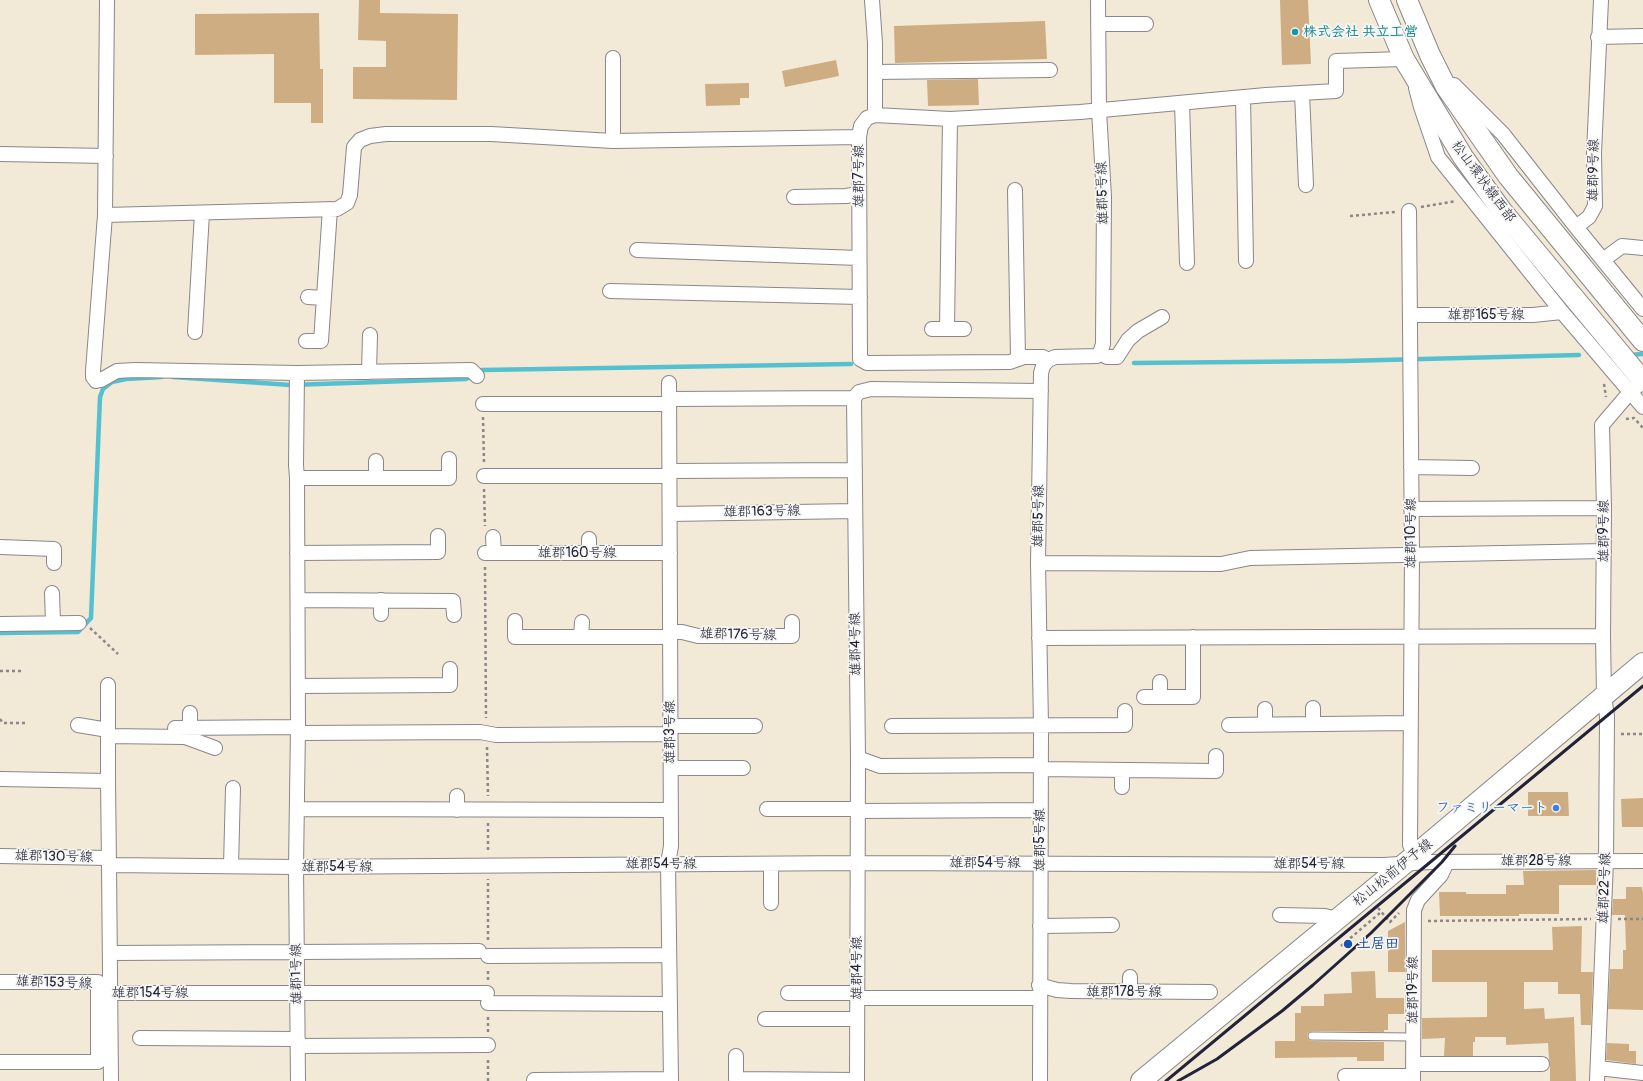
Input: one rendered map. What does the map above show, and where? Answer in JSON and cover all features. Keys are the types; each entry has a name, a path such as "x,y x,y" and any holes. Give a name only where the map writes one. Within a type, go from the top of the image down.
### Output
{"street":[{"path":"107,0 105,215 93,371 93,377 96,381 101,380 117,371 126,370 190,370 297,379 369,372 474,373"},
{"path":"872,0 875,72 874,115 950,119 1099,110 1243,97 1336,91 1336,61 1408,66 1438,157 1562,312 1639,385 1643,407"},
{"name":"雄郡5号線","path":"1098,0 1099,110 1104,197 1103,344 1100,353"},
{"name":"松山環状線西部","path":"1380,0 1408,66 1464,157 1502,211 1614,346 1639,385"},
{"name":"松山環状線西部","path":"1407,0 1430,55 1446,87 1508,176 1639,335"},
{"name":"雄郡9号線","path":"1576,227 1589,217 1595,206 1594,153 1600,0"},
{"path":"1098,24 1146,24"},
{"path":"1598,37 1643,36"},
{"path":"1430,55 1460,92 1503,134 1643,309"},
{"path":"612,58 613,141"},
{"path":"875,72 1050,70"},
{"path":"1302,93 1306,185"},
{"path":"1243,97 1239,243 1246,261"},
{"path":"1182,103 1187,263"},
{"name":"雄郡7号線","path":"874,115 867,118 861,126 859,137 860,359 867,363 1010,362 1018,358"},
{"path":"947,329 950,119"},
{"path":"105,215 337,209 346,203 350,194 354,147 360,140 370,136 386,134 491,134 613,141 859,137"},
{"path":"0,154 106,156"},
{"path":"1014,190 1018,358 1043,356 1048,360 1055,356 1092,356 1100,353 1107,357 1117,356 1128,340 1138,331 1162,317"},
{"path":"794,197 846,196 859,194"},
{"path":"306,341 321,342 330,209"},
{"name":"雄郡10号線","path":"1409,211 1412,509 1410,637 1410,845 1416,860"},
{"path":"195,332 202,213"},
{"path":"643,246 859,258"},
{"path":"1603,260 1622,246 1643,248"},
{"path":"610,291 860,296"},
{"path":"308,296 324,298"},
{"name":"雄郡165号線","path":"1411,315 1533,315 1562,312"},
{"path":"932,329 964,329"},
{"path":"369,372 370,335"},
{"name":"雄郡5号線","path":"1040,1081 1039,991 1041,725 1038,563 1041,373 1043,366 1048,360"},
{"name":"雄郡1号線","path":"297,379 296,465 298,553 298,730 296,867 298,1081"},
{"name":"雄郡3号線","path":"669,383 671,846 668,864 671,1080"},
{"name":"雄郡9号線","path":"1604,696 1604,508 1602,425 1639,385"},
{"path":"483,404 854,398 859,392 870,389 1041,391"},
{"name":"雄郡4号線","path":"854,398 858,758 857,1080"},
{"path":"297,478 449,478 449,460"},
{"path":"376,461 376,478"},
{"path":"1411,467 1472,468"},
{"path":"484,476 855,470"},
{"path":"1412,509 1604,508"},
{"name":"雄郡163号線","path":"670,514 855,511"},
{"path":"298,553 438,552 438,536"},
{"name":"雄郡160号線","path":"494,537 489,553 589,546 670,553"},
{"path":"0,547 54,549 54,563"},
{"path":"1038,563 1221,564 1250,558 1604,551"},
{"path":"52,593 53,623"},
{"path":"298,600 381,607 453,601 454,615"},
{"path":"515,621 515,636 670,634"},
{"path":"581,636 582,622"},
{"name":"雄郡176号線","path":"670,634 682,632 698,636 792,636 792,622"},
{"path":"0,624 53,623 85,626"},
{"path":"1040,638 1603,636"},
{"path":"1144,697 1193,697 1193,637"},
{"name":"松山松前伊予線","path":"1141,1081 1366,894 1416,860 1643,663"},
{"path":"298,686 374,679 450,685 450,669"},
{"path":"1160,682 1160,697"},
{"path":"108,685 110,953 104,993 111,1081"},
{"name":"雄郡22号線","path":"1598,1074 1606,861 1607,716 1604,696"},
{"path":"1313,708 1313,724"},
{"path":"1265,709 1265,724"},
{"path":"892,726 1125,725 1125,711"},
{"path":"190,713 190,728"},
{"path":"1229,725 1410,723"},
{"path":"78,725 108,733 185,737 215,748"},
{"path":"175,728 480,732 496,735 755,726"},
{"path":"858,758 880,766 1040,767 1216,771 1216,756"},
{"path":"671,768 743,768"},
{"path":"1122,770 1122,787"},
{"path":"0,778 108,781"},
{"path":"231,866 233,788"},
{"path":"457,796 457,810"},
{"path":"297,809 671,810"},
{"path":"767,809 1040,810"},
{"name":"雄郡130号線","path":"0,856 109,861"},
{"name":"雄郡28号線","path":"1416,860 1447,862 1643,861"},
{"name":"雄郡54号線","path":"109,861 296,867 858,863 1384,865 1416,860"},
{"path":"1418,900 1441,875 1447,862"},
{"path":"771,864 771,903"},
{"name":"雄郡19号線","path":"1413,1074 1413,921 1414,910 1418,900"},
{"path":"1280,915 1325,916 1334,921"},
{"path":"1040,926 1112,925"},
{"path":"110,953 669,955"},
{"path":"1130,977 1130,992"},
{"name":"雄郡153号線","path":"0,982 98,982 104,993"},
{"name":"雄郡178号線","path":"788,993 857,996 1057,990 1130,992 1201,988"},
{"name":"雄郡154号線","path":"0,1062 98,1062 104,993 298,994 670,1004"},
{"path":"765,1019 857,1019"},
{"path":"140,1038 488,1045"},
{"path":"736,1056 736,1079 857,1080"},
{"path":"1346,1076 1413,1074 1542,1064"},
{"path":"1598,1074 1643,1073"},
{"path":"534,1080 671,1080"}],"lane":[{"path":"1312,1036 1413,1037"}],"path":[{"path":"85,626 118,654"},
{"path":"0,671 23,671"},
{"path":"0,719 3,723 27,723"},
{"path":"1607,734 1643,734"},
{"path":"1366,894 1390,922 1411,902 1418,900"},
{"path":"1341,946 1381,912"},
{"path":"1413,921 1643,919"}],"building":[{"path":"359,0 380,0 380,13 458,14 457,100 353,99 353,67 386,67 386,41 358,40"},
{"name":"株式会社 共立工営","path":"1280,0 1308,0 1311,64 1282,65"},
{"path":"319,13 320,69 323,69 323,123 311,123 311,103 274,103 274,54 195,55 195,14"},
{"path":"1045,21 1047,59 895,63 894,26"},
{"path":"836,60 839,76 785,87 782,71"},
{"path":"978,79 979,105 928,106 927,80"},
{"path":"749,83 749,98 740,98 740,105 706,106 705,84"},
{"path":"1528,792 1568,792 1569,816 1528,816"},
{"path":"1643,798 1643,827 1622,827 1621,799"},
{"path":"1596,870 1596,885 1559,885 1559,914 1519,914 1519,916 1440,916 1439,892 1506,894 1506,885 1524,885 1523,871"},
{"path":"1626,887 1642,887 1643,893 1643,1010 1608,1009 1610,969 1623,969 1623,950 1626,950 1625,915 1612,915 1613,899 1626,899"},
{"path":"1405,922 1405,972 1388,972 1388,931"},
{"path":"1582,926 1581,972 1593,972 1591,1025 1581,1025 1580,994 1558,994 1558,982 1524,982 1524,1009 1544,1008 1545,1019 1574,1017 1576,1081 1550,1081 1548,1043 1506,1045 1506,1037 1475,1037 1475,1042 1473,1042 1473,1056 1444,1056 1445,1038 1422,1039 1422,1018 1487,1017 1487,982 1432,982 1432,950 1553,950 1552,927"},
{"path":"1375,971 1376,998 1404,998 1404,1014 1388,1014 1388,1030 1384,1030 1384,1032 1312,1031 1308,1033 1307,1036 1309,1040 1312,1041 1384,1042 1384,1061 1357,1061 1357,1057 1275,1058 1275,1041 1295,1041 1295,1013 1301,1013 1301,1006 1324,1006 1324,994 1352,993 1351,972"},
{"path":"1607,1043 1629,1044 1629,1051 1636,1051 1636,1064 1606,1060"}],"waterway":[{"path":"1629,355 1643,354"},
{"path":"1134,363 1344,361 1579,355"},
{"path":"173,377 291,385 466,379 482,370 851,364"},
{"path":"0,633 78,632 91,618 100,397 103,389 112,382 126,379 162,377"}],"railway":[{"path":"1166,1081 1643,686"},
{"path":"1178,1081 1217,1059 1282,1011 1313,985 1371,933 1442,862 1455,846"}],"place":[{"name":"株式会社 共立工営","path":"1295,32"},
{"name":"ファミリーマート","path":"1556,808"},
{"name":"土居田","path":"1348,944"}]}
